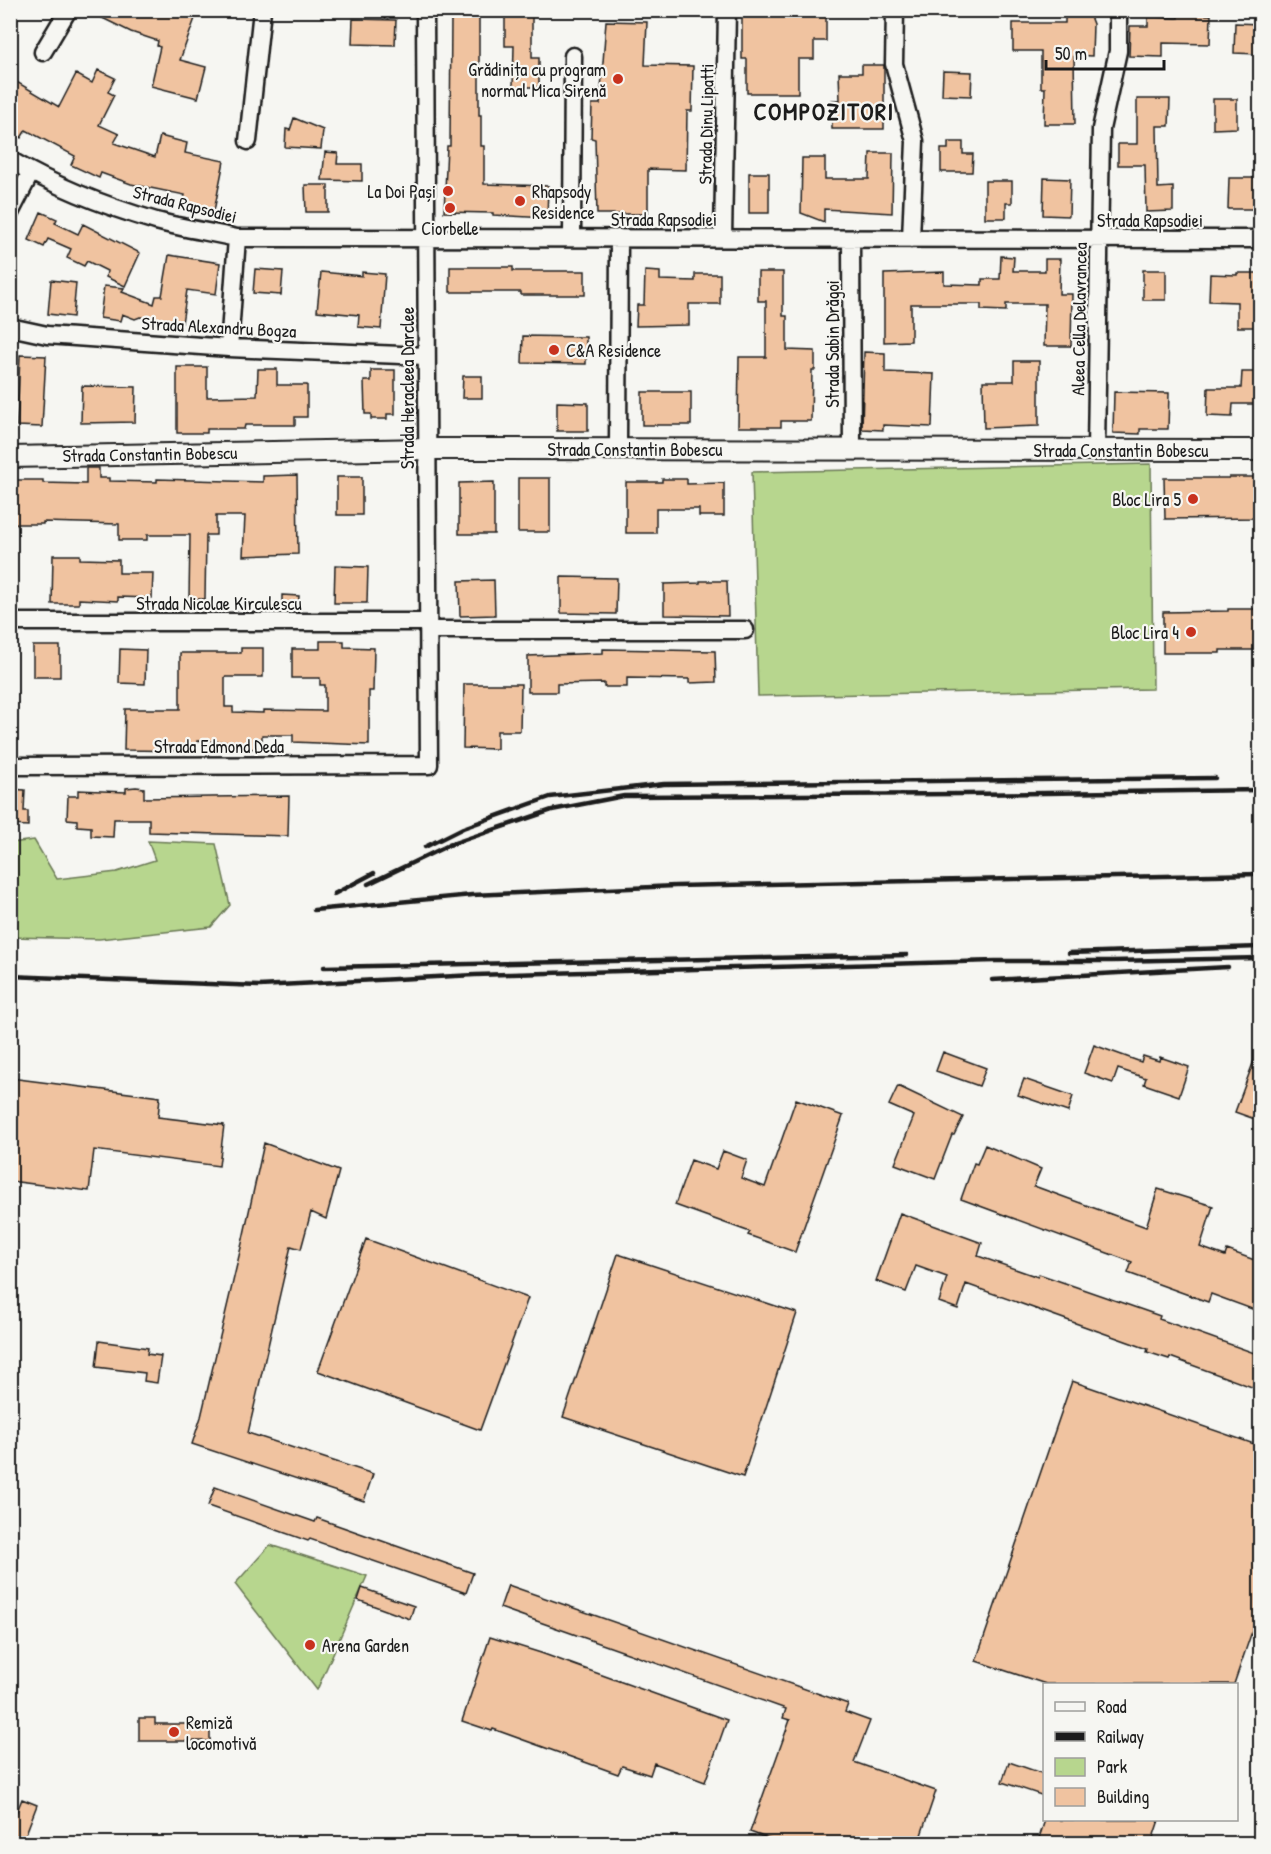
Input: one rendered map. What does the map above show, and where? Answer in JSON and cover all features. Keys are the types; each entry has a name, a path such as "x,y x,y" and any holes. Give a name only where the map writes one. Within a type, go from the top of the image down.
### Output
{"street":[{"path":"43,52 68,10"},
{"path":"248,141 262,10"},
{"name":"Strada Heracleea Darclee","path":"425,10 429,765"},
{"name":"Strada Dinu Lipatti","path":"723,238 727,10"},
{"path":"895,10 894,64 915,141 910,239"},
{"name":"Aleea Cella Delavrancea","path":"1096,450 1101,129 1118,51 1118,10"},
{"path":"572,238 573,56"},
{"name":"Strada Rapsodiei","path":"10,160 31,172 94,200 157,221 237,238 1260,239"},
{"path":"10,213 31,172"},
{"path":"229,348 237,238"},
{"path":"618,449 619,238"},
{"name":"Strada Sabin Drăgoi","path":"851,239 852,449"},
{"name":"Strada Alexandru Bogza","path":"10,327 47,335 229,348 426,356"},
{"name":"Strada Constantin Bobescu","path":"10,457 427,449 1260,450"},
{"name":"Strada Nicolae Kirculescu","path":"10,622 745,630"},
{"name":"Strada Edmond Deda","path":"10,766 429,765"}],"green space":[{"path":"1151,464 1153,689 758,696 752,472"},
{"path":"34,840 57,879 117,872 155,860 148,841 216,844 230,905 211,927 99,939 11,937 11,843"},
{"name":"Arena Garden","path":"270,1545 367,1576 317,1690 235,1584"}],"building":[{"path":"86,10 198,10 180,60 206,67 198,98 151,86 160,47 157,46 158,41 131,32"},
{"path":"742,13 826,15 826,41 814,41 814,59 798,59 798,93 747,93 747,59 742,59"},
{"path":"1065,14 1089,14 1093,24 1092,56 1074,55 1075,124 1044,124 1045,88 1041,88 1041,51 1013,51 1013,23 1065,23"},
{"path":"1178,14 1211,15 1210,44 1163,43 1163,57 1129,56 1130,26 1148,26 1148,17 1178,18"},
{"path":"505,15 532,15 532,58 539,58 539,87 513,87 514,46 505,46"},
{"path":"479,16 479,115 481,115 481,146 484,146 484,184 548,186 547,218 493,215 493,213 444,212 447,146 450,146 451,17"},
{"path":"353,19 396,20 395,45 352,44"},
{"path":"606,21 647,22 645,65 693,66 692,111 687,111 686,170 648,169 648,214 597,214 595,139 591,138 592,104 600,104"},
{"path":"1235,23 1259,24 1258,54 1234,53"},
{"path":"862,65 884,65 884,129 832,129 832,100 840,100 839,73 862,73"},
{"path":"98,70 115,78 108,92 114,95 99,125 119,134 114,143 155,157 160,136 187,143 185,153 224,161 214,211 183,204 185,195 131,184 101,173 99,178 71,165 75,156 26,130 21,138 10,131 10,78 59,107 76,74 92,83"},
{"path":"943,71 972,72 971,96 942,95"},
{"path":"1137,99 1170,99 1169,126 1157,126 1158,188 1173,187 1173,211 1146,212 1145,165 1118,165 1118,144 1137,144"},
{"path":"1213,99 1237,99 1237,128 1213,129"},
{"path":"294,118 323,130 321,149 285,147 286,129 290,130"},
{"path":"948,142 963,142 963,154 973,154 972,172 941,172 941,149 948,149"},
{"path":"325,152 338,153 337,164 362,164 362,181 322,180"},
{"path":"870,153 893,153 892,213 824,209 824,222 801,213 802,158 825,158 825,179 869,179"},
{"path":"749,173 769,173 769,213 749,213"},
{"path":"1044,178 1070,179 1069,216 1043,215"},
{"path":"1229,178 1260,178 1260,209 1228,209"},
{"path":"985,181 1012,181 1012,203 1006,203 1006,218 985,218"},
{"path":"305,185 328,185 328,212 306,212"},
{"path":"41,212 57,219 55,223 78,234 83,224 140,253 125,286 106,277 107,271 87,261 84,266 67,258 71,249 48,239 44,247 29,240"},
{"path":"169,255 220,263 216,294 187,290 182,323 140,317 135,319 122,314 120,321 100,318 104,286 124,288 122,292 154,304 156,296 162,296"},
{"path":"1001,256 1014,257 1013,271 1045,271 1045,259 1060,259 1059,294 1072,294 1071,346 1044,346 1045,304 1006,304 1006,311 981,310 981,304 911,304 911,341 884,342 884,274 944,272 944,284 982,285 982,279 1000,279"},
{"path":"450,267 513,267 513,271 585,271 585,295 450,292"},
{"path":"255,269 283,271 281,295 253,293"},
{"path":"1143,270 1166,270 1166,300 1143,300"},
{"path":"645,271 660,272 660,280 695,281 695,274 720,274 720,304 689,304 689,325 636,326 637,305 644,305"},
{"path":"321,272 362,276 362,272 385,274 381,329 358,327 359,315 317,311"},
{"path":"758,272 783,272 783,316 787,316 787,350 815,351 815,370 812,370 811,421 781,421 781,427 738,427 739,357 766,357 766,301 758,301"},
{"path":"1237,273 1260,273 1260,327 1237,327 1237,302 1209,301 1210,274 1237,275"},
{"path":"51,280 76,283 73,317 48,314"},
{"name":"C&A Residence","path":"523,336 586,337 586,364 522,363"},
{"path":"864,352 885,353 885,372 934,374 932,427 883,425 883,430 862,429"},
{"path":"20,355 46,356 42,427 17,426"},
{"path":"1014,361 1039,361 1039,426 984,428 983,381 1014,381"},
{"path":"177,367 207,367 207,397 257,396 258,369 277,369 277,385 307,385 307,417 295,417 295,425 245,425 244,429 207,429 207,433 177,433"},
{"path":"371,370 395,370 395,414 387,414 387,419 371,419 371,414 365,414 364,381 371,381"},
{"path":"1242,372 1260,372 1260,404 1233,404 1232,417 1207,416 1208,388 1241,388"},
{"path":"463,376 482,376 482,398 462,398"},
{"path":"82,386 136,387 135,422 81,423"},
{"path":"642,392 691,392 691,425 642,425"},
{"path":"1114,392 1169,393 1168,429 1140,429 1140,434 1113,433"},
{"path":"557,402 588,403 588,431 557,431"},
{"path":"86,468 99,468 99,478 109,478 109,481 157,482 157,479 263,482 263,476 297,475 298,554 243,556 245,516 216,516 216,535 206,535 205,599 189,599 190,535 147,535 147,540 119,540 119,524 43,522 43,524 10,524 10,480 86,484"},
{"path":"337,477 362,477 362,515 337,515"},
{"path":"1260,477 1260,518 1165,519 1164,478"},
{"path":"518,478 550,478 550,532 518,532"},
{"path":"662,479 687,479 687,484 724,483 724,516 699,516 699,509 656,509 656,533 626,533 626,482 662,482"},
{"path":"494,482 494,534 459,534 459,483"},
{"path":"53,555 80,555 80,559 119,560 119,573 153,573 152,598 118,597 118,601 79,599 79,604 52,604"},
{"path":"335,566 368,567 367,603 334,603"},
{"path":"561,577 617,578 616,614 561,613"},
{"path":"494,580 495,615 460,616 459,581"},
{"path":"700,581 727,581 728,616 664,615 664,584 700,583"},
{"path":"282,595 299,596 298,611 282,610"},
{"path":"1228,609 1260,609 1260,650 1163,653 1163,612 1228,611"},
{"path":"320,641 344,641 344,647 374,648 373,691 369,691 369,745 293,742 293,735 262,735 262,749 240,748 240,742 197,741 197,751 124,750 125,709 180,709 180,653 241,653 241,648 263,648 263,677 225,677 225,707 233,707 233,712 325,711 325,685 320,685 320,678 292,678 292,649 320,649"},
{"path":"33,646 60,646 60,677 33,677"},
{"path":"120,649 146,650 145,684 119,683"},
{"path":"603,649 715,651 716,682 689,683 689,679 627,678 627,687 604,687 604,683 557,684 557,692 528,692 528,656 603,653"},
{"path":"464,684 521,684 520,731 497,731 497,749 463,748"},
{"path":"126,788 144,788 144,798 289,796 288,836 149,832 149,819 114,819 113,837 91,836 91,827 77,826 77,820 67,819 68,796 78,796 78,790 126,792"},
{"path":"10,789 25,790 24,811 28,811 28,826 10,825"},
{"path":"1094,1045 1141,1062 1143,1056 1159,1061 1160,1057 1189,1067 1179,1096 1144,1084 1146,1078 1118,1069 1113,1083 1084,1073"},
{"path":"1260,1047 1260,1121 1235,1112"},
{"path":"943,1052 986,1068 979,1086 936,1071"},
{"path":"10,1078 160,1097 158,1117 224,1125 219,1166 94,1150 89,1191 10,1181"},
{"path":"1024,1079 1073,1096 1068,1112 1018,1095"},
{"path":"898,1086 963,1117 952,1135 935,1179 895,1164 914,1116 889,1105"},
{"path":"796,1099 843,1116 795,1252 748,1235 750,1232 675,1205 691,1160 716,1169 723,1151 747,1160 741,1178 765,1187"},
{"path":"264,1143 339,1171 326,1219 311,1212 301,1249 291,1246 248,1433 373,1474 364,1501 192,1444 201,1417"},
{"path":"985,1145 1041,1169 1034,1186 1146,1227 1158,1189 1213,1206 1200,1247 1225,1256 1227,1250 1260,1262 1260,1312 1211,1294 1208,1302 1128,1273 1132,1262 961,1199 974,1163 977,1164"},
{"path":"900,1213 982,1243 978,1256 1038,1277 1039,1274 1160,1316 1159,1319 1260,1355 1260,1390 1170,1357 1169,1359 1147,1352 1148,1349 966,1284 958,1309 939,1302 947,1277 916,1266 906,1292 876,1281"},
{"path":"366,1239 528,1298 480,1430 318,1371"},
{"path":"618,1254 797,1313 743,1477 563,1417"},
{"path":"99,1341 148,1348 147,1354 161,1356 157,1383 144,1381 145,1373 96,1367"},
{"path":"1072,1381 1260,1446 1260,1608 1234,1683 1043,1683 976,1661"},
{"path":"215,1487 315,1522 317,1518 473,1573 466,1593 208,1506"},
{"path":"508,1585 848,1704 845,1712 870,1721 854,1762 936,1791 918,1844 783,1844 750,1832 790,1720 783,1718 786,1709 500,1608"},
{"path":"362,1588 414,1606 410,1619 358,1600"},
{"path":"490,1637 727,1720 705,1782 654,1763 650,1775 622,1766 618,1774 493,1729 492,1731 462,1721"},
{"name":"Remiză locomotivă","path":"139,1718 155,1718 155,1724 210,1724 210,1741 139,1741"},
{"path":"1009,1762 1043,1774 1043,1796 1002,1782"},
{"path":"22,1799 37,1805 22,1844 17,1844 10,1841 10,1828"},
{"path":"1045,1821 1159,1821 1151,1844 1037,1844"}],"railway":[{"path":"425,847 463,828 550,797 664,784 1215,778"},
{"path":"368,884 449,845 552,810 624,796 1260,790"},
{"path":"334,894 374,873"},
{"path":"314,910 472,895 675,886 1260,874"},
{"path":"1069,953 1260,947"},
{"path":"324,967 907,955"},
{"path":"10,976 259,986 475,975 995,961 1260,958"},
{"path":"992,980 1228,967"}],"place":[{"name":"Grădinița cu program normal Mica Sirenă","path":"618,79"},
{"name":"La Doi Pași","path":"448,191"},
{"name":"Rhapsody Residence","path":"520,201"},
{"name":"Ciorbelle","path":"450,208"},
{"name":"C&A Residence","path":"554,350"},
{"name":"Bloc Lira 5","path":"1193,499"},
{"name":"Bloc Lira 4","path":"1191,632"},
{"name":"Arena Garden","path":"310,1645"},
{"name":"Remiză locomotivă","path":"174,1732"}],"district":[{"name":"COMPOZITORI","path":"824,111"}]}
